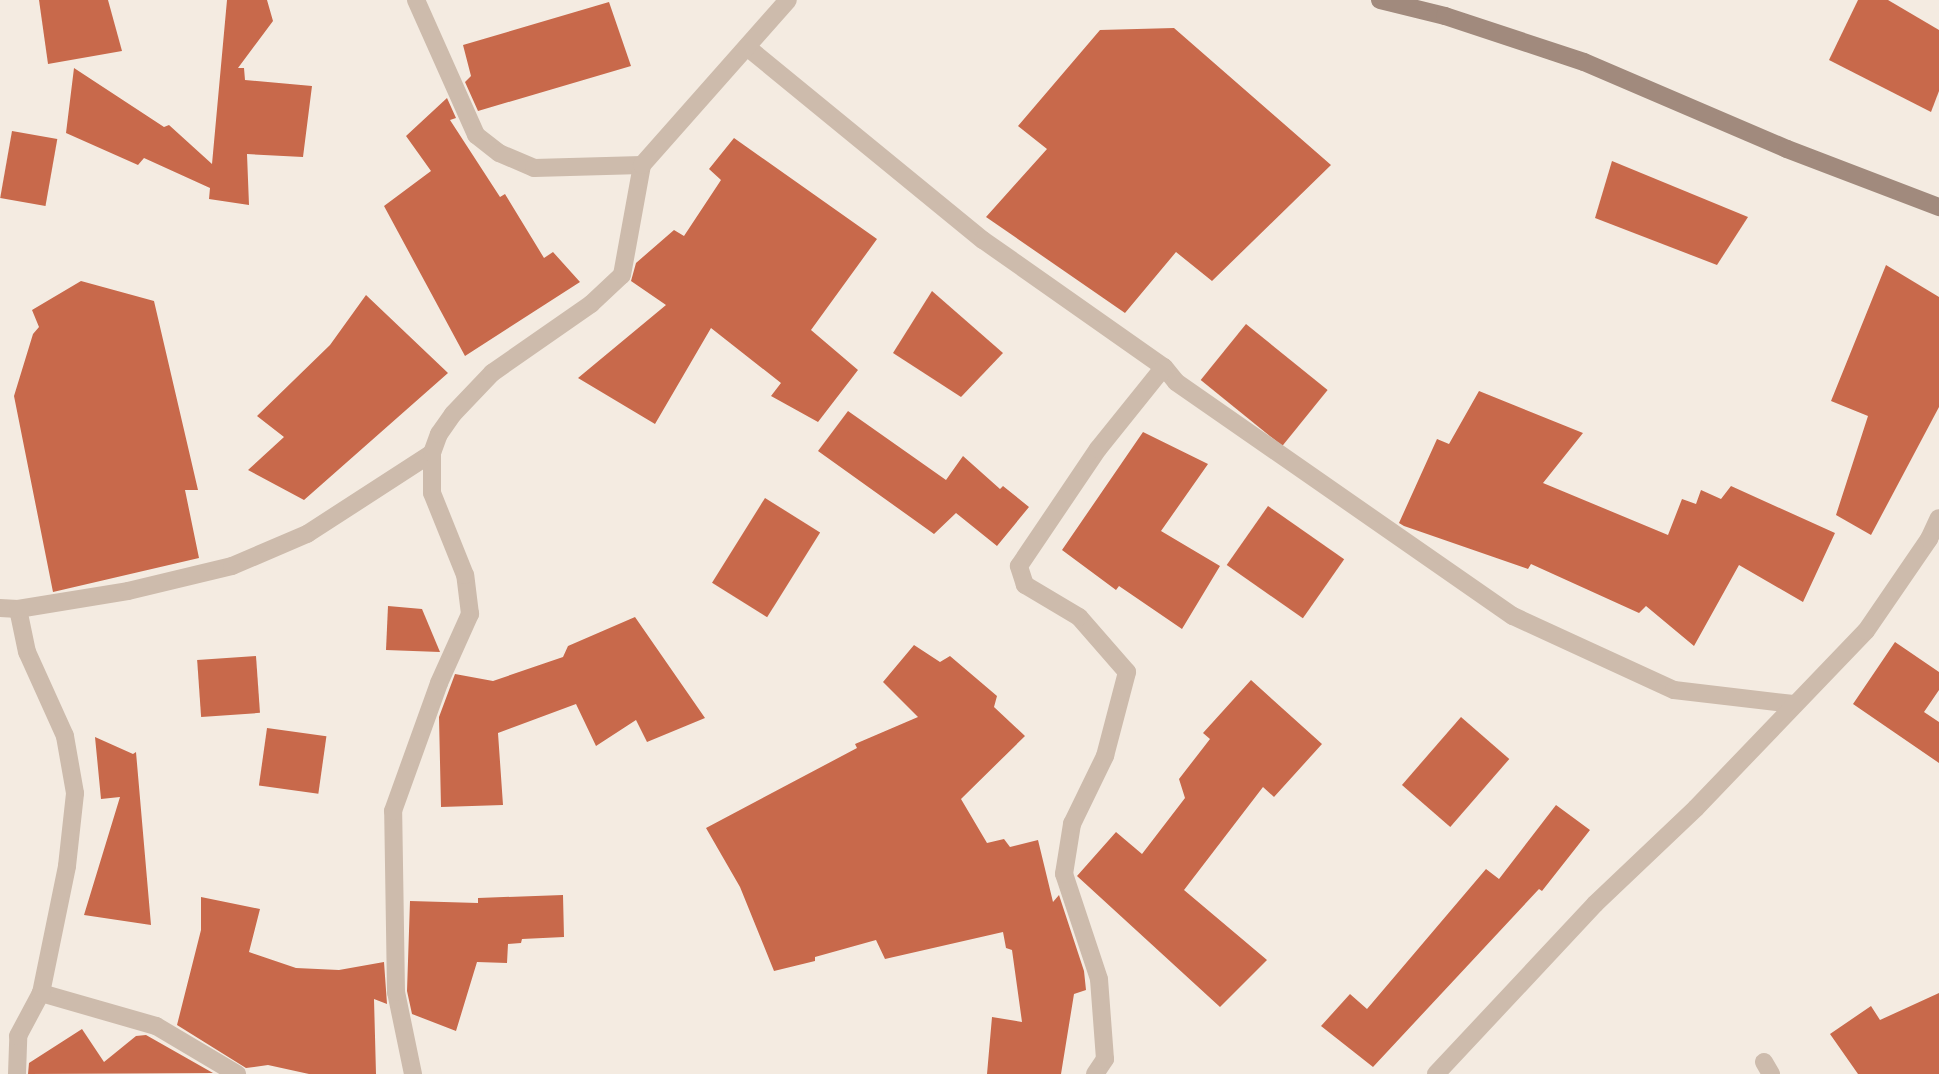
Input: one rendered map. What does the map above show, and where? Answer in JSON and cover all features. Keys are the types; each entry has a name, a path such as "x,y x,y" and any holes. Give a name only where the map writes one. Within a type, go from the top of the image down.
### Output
{"street":[{"path":"416,0 476,135 499,153 534,167 642,165"},
{"path":"413,1074 396,992 393,811 439,682 470,614 465,576 432,493 432,453 439,434 453,414 492,373 592,304 622,275 642,165 788,0"},
{"path":"1380,0 1445,16 1584,62 1787,149 1939,207"},
{"path":"747,47 983,240 1164,367 1176,382 1513,616 1674,690 1793,704"},
{"path":"1096,1074 1105,1059 1099,979 1064,874 1072,824 1105,755 1127,672 1079,617 1025,585 1019,566 1098,449 1164,367"},
{"path":"16,1074 18,1036 41,993 67,866 75,793 65,736 9,609 128,591 232,566 307,534 432,453"},
{"path":"1436,1074 1595,905 1696,808 1866,631 1929,539 1939,518"},
{"path":"41,993 156,1026 237,1074"},
{"path":"0,1044 18,1036"}],"building":[{"path":"39,0 108,0 122,51 48,64"},
{"path":"227,0 267,0 273,21 238,68 244,68 245,80 312,86 303,157 247,154 249,205 209,199 210,188 144,158 138,165 66,133 74,68 164,127 169,125 212,164"},
{"path":"1858,0 1888,0 1939,30 1939,91 1931,112 1829,60"},
{"path":"609,2 631,66 478,111 465,82 471,76 463,45"},
{"path":"1174,28 1331,165 1212,281 1176,252 1125,313 986,217 1047,149 1018,126 1100,30"},
{"path":"447,98 456,118 450,120 500,197 505,194 544,258 553,252 580,282 465,356 384,206 431,171 406,136"},
{"path":"12,131 57,139 45,206 0,198"},
{"path":"734,138 877,239 811,330 858,370 818,422 771,396 781,383 711,328 655,424 578,378 666,305 631,281 636,263 674,230 684,236 721,180 709,169"},
{"path":"1612,161 1748,217 1717,265 1595,218"},
{"path":"1886,265 1939,297 1939,407 1871,535 1836,515 1868,416 1831,401"},
{"path":"81,281 154,301 198,490 185,490 199,558 53,592 14,396 33,334 39,327 32,310"},
{"path":"932,291 1003,353 961,397 893,353"},
{"path":"366,295 448,373 304,500 248,470 284,437 257,416 330,345"},
{"path":"1246,324 1328,390 1282,446 1201,380"},
{"path":"1479,391 1583,433 1543,483 1668,535 1682,499 1696,504 1701,490 1721,499 1731,486 1835,533 1803,602 1739,565 1694,646 1646,606 1639,613 1531,564 1528,569 1399,523 1437,439 1449,444"},
{"path":"848,411 946,480 963,456 1000,489 1003,486 1029,507 997,546 956,513 934,534 818,451"},
{"path":"1143,432 1208,464 1161,531 1220,566 1182,629 1119,586 1116,590 1062,550"},
{"path":"765,498 820,532 767,617 712,583"},
{"path":"1268,506 1344,559 1303,618 1227,565"},
{"path":"388,606 422,609 440,652 386,650"},
{"path":"635,617 705,718 647,742 636,720 596,746 576,704 498,733 503,805 441,807 439,717 455,674 493,681 563,657 568,646"},
{"path":"1895,642 1939,672 1939,690 1924,712 1939,722 1939,763 1853,704"},
{"path":"914,645 940,662 950,656 997,696 994,707 1025,736 961,799 987,843 1004,839 1010,847 1038,840 1053,902 1059,895 1084,971 1086,990 1074,994 1061,1074 987,1074 992,1017 1022,1022 1012,950 1006,948 1003,932 885,959 876,940 815,957 815,961 774,971 740,887 706,828 857,748 855,744 918,717 883,682"},
{"path":"256,656 260,713 201,717 197,660"},
{"path":"1251,680 1322,744 1274,797 1263,787 1184,890 1267,960 1220,1007 1077,876 1116,832 1142,854 1185,798 1179,779 1210,739 1203,733"},
{"path":"1461,717 1509,759 1450,827 1402,785"},
{"path":"267,728 326,736 318,794 259,785"},
{"path":"95,737 133,754 136,752 151,925 84,915 120,797 101,799"},
{"path":"1556,805 1590,830 1542,891 1539,889 1373,1067 1321,1026 1350,994 1367,1009 1486,869 1499,879"},
{"path":"563,895 564,937 522,939 521,943 508,944 507,963 477,962 456,1031 412,1014 407,991 410,901 478,903 478,898"},
{"path":"201,897 260,909 249,952 296,968 339,970 384,962 387,1004 374,999 376,1074 309,1074 268,1065 246,1068 177,1025 201,930"},
{"path":"1939,993 1939,1074 1858,1074 1830,1034 1871,1006 1880,1020"},
{"path":"82,1029 104,1062 136,1036 146,1035 213,1073 28,1074 29,1063"}]}
